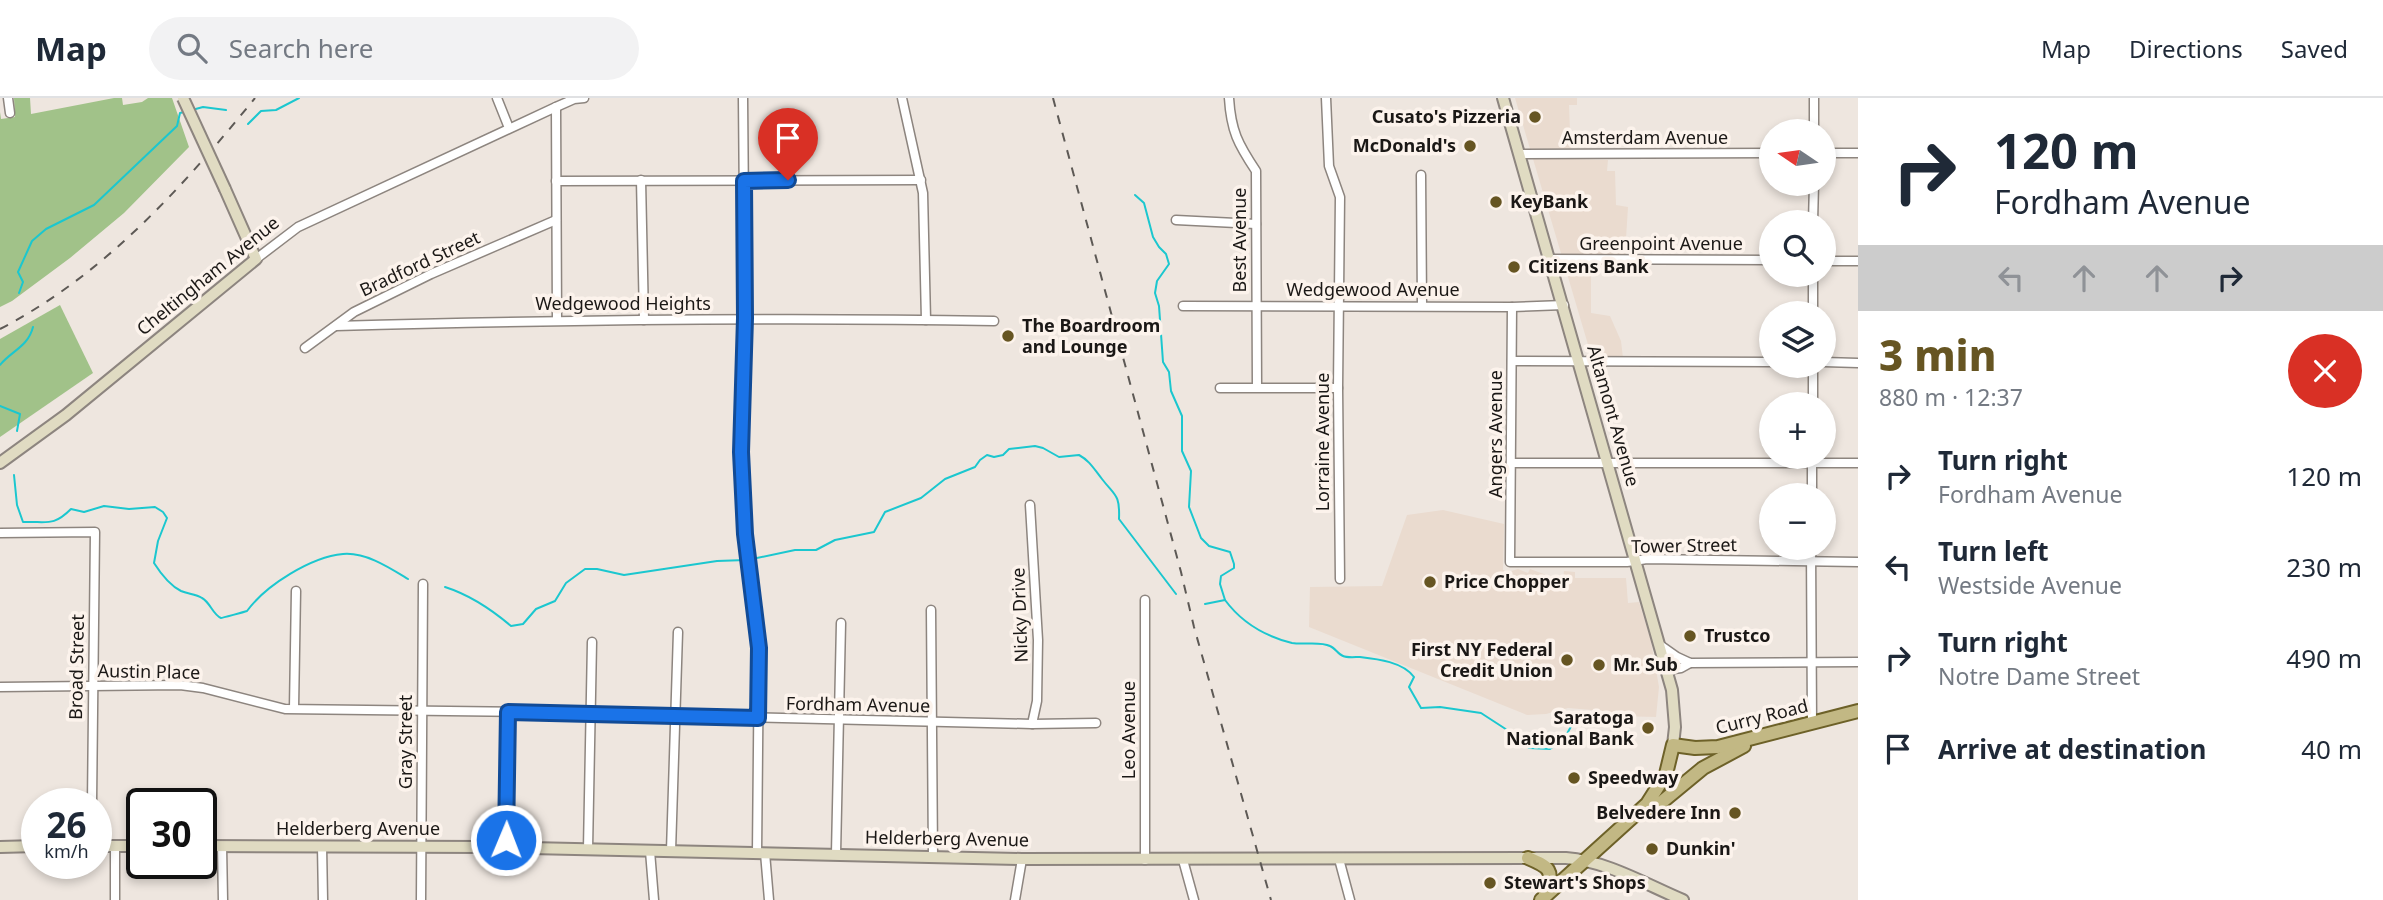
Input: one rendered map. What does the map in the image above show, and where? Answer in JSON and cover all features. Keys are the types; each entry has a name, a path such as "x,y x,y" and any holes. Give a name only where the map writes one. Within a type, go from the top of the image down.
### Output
{"main road":[{"name":"Curry Road","path":"1673,745 1718,747 1858,711"},
{"path":"1634,818 1663,801 1703,768 1760,737"},
{"path":"1542,899 1634,818 1657,790 1670,763 1673,745"},
{"path":"1528,858 1545,865 1549,871 1550,882 1542,899"}],"street":[{"path":"8,98 10,113"},
{"path":"183,98 256,259"},
{"path":"497,98 509,128"},
{"name":"Cheltingham Avenue","path":"0,463 65,415 298,227 578,98"},
{"path":"743,98 745,318 741,452 748,555 759,648 761,853 769,900"},
{"path":"902,98 924,207 926,320"},
{"name":"Best Avenue","path":"1229,98 1230,121 1240,146 1256,171 1257,387"},
{"name":"Lorraine Avenue","path":"1326,98 1329,166 1340,197 1340,579"},
{"name":"Altamont Avenue","path":"1503,98 1667,670 1674,701 1673,745"},
{"path":"1814,98 1814,119"},
{"path":"556,107 557,320"},
{"name":"Amsterdam Avenue","path":"1519,154 1759,153"},
{"path":"1836,153 1858,153"},
{"path":"1421,175 1422,305"},
{"path":"556,181 833,178 920,180"},
{"path":"641,180 644,320"},
{"name":"Bradford Street","path":"305,348 354,312 431,274 556,220"},
{"path":"1176,220 1256,224"},
{"name":"Greenpoint Avenue","path":"1550,259 1759,260"},
{"path":"1836,261 1858,261"},
{"name":"Wedgewood Avenue","path":"1183,306 1564,305"},
{"name":"Angers Avenue","path":"1510,562 1511,307"},
{"name":"Wedgewood Heights","path":"335,326 745,318 994,321"},
{"path":"1512,361 1759,362"},
{"path":"1836,362 1858,363"},
{"path":"1220,388 1338,388"},
{"path":"1511,463 1759,461"},
{"path":"1836,462 1858,463"},
{"name":"Nicky Drive","path":"1030,505 1038,640 1037,701 1032,724"},
{"name":"Broad Street","path":"0,533 95,532 92,788"},
{"name":"Tower Street","path":"1510,562 1635,562 1647,559 1858,562"},
{"path":"1810,562 1812,723"},
{"name":"Gray Street","path":"421,900 423,584"},
{"path":"294,708 296,591"},
{"name":"Leo Avenue","path":"1144,860 1145,600"},
{"path":"932,610 933,857"},
{"path":"836,854 841,623"},
{"path":"671,851 678,632"},
{"path":"588,849 592,642"},
{"path":"1660,645 1690,663 1858,662"},
{"path":"1667,670 1681,668 1690,663"},
{"name":"Austin Place","path":"0,687 180,685 285,709 422,710"},
{"name":"Fordham Avenue","path":"422,710 1032,724 1096,723"},
{"path":"506,847 508,712"},
{"path":"0,846 21,846"},
{"path":"115,900 115,846 126,846"},
{"name":"Helderberg Avenue","path":"217,846 488,846 1022,859 1586,859 1683,900"},
{"path":"222,846 223,900"},
{"path":"322,846 323,900"},
{"path":"650,851 653,900"},
{"path":"1015,900 1022,859"},
{"path":"1339,859 1350,900"},
{"path":"1183,860 1194,900"}],"shaded area":[{"path":"1515,98 1577,98 1577,105 1569,105 1571,159 1608,160 1607,171 1615,171 1616,205 1628,207 1625,254 1591,254 1591,313 1610,316 1621,341 1623,358 1592,358"},
{"path":"1443,510 1504,524 1503,570 1508,572 1518,569 1528,573 1530,569 1563,581 1564,571 1575,572 1575,578 1626,578 1628,603 1639,602 1651,641 1659,687 1656,717 1617,716 1604,711 1568,708 1546,714 1527,715 1309,627 1310,587 1382,586 1407,515"}],"green space":[{"path":"14,98 30,98 31,114 114,98 122,98 123,105 142,102 148,98 172,98 189,147 124,213 70,258 0,307 0,112 1,119 15,117"},
{"path":"60,305 93,373 0,437 0,339"}],"waterway":[{"path":"248,124 261,111 276,110 299,98"},
{"path":"192,110 203,107 226,110"},
{"path":"19,293 23,282 18,272 32,241 46,229 94,205 177,126 180,113 184,112"},
{"path":"1135,195 1144,203 1153,237 1166,254 1169,264 1157,281 1155,293 1159,306 1163,362 1169,372 1171,391 1182,416 1182,451 1191,471 1189,507 1201,538 1209,546 1230,552 1234,564 1234,568 1221,576 1220,584 1225,600"},
{"path":"0,365 23,344 33,327"},
{"path":"0,406 20,414 17,431"},
{"path":"752,559 795,550 816,550 835,540 874,532 885,512 921,498 945,479 975,467 987,455 994,457 1003,455 1009,449 1035,446 1059,457 1079,455 1089,463 1116,496 1119,519 1176,594"},
{"path":"14,475 17,505 23,522 49,522 71,509 84,512 104,506 129,509 155,507 163,512 167,518 158,541 154,563 173,586 202,598 221,618 247,611 277,582 304,566 330,556 360,556 408,579"},
{"path":"445,587 480,603 511,626 523,624 536,609 555,601 566,583 585,569 624,575 717,561 746,560"},
{"path":"1205,604 1225,600 1246,622 1282,640 1292,643 1317,643 1332,647 1345,657 1374,659 1397,665 1414,677 1409,687 1421,708 1440,707 1481,713 1521,739 1529,748 1550,749 1564,739 1573,723 1601,718"}],"railway":[{"path":"0,329 38,307 107,256 170,196 255,98"},
{"path":"1053,98 1194,627 1271,900"}],"place":[{"name":"Cusato's Pizzeria","path":"1535,117"},
{"name":"McDonald's","path":"1470,146"},
{"name":"KeyBank","path":"1496,202"},
{"name":"Citizens Bank","path":"1514,267"},
{"name":"The Boardroom and Lounge","path":"1008,336"},
{"name":"Price Chopper","path":"1430,582"},
{"name":"Trustco","path":"1690,636"},
{"name":"First NY Federal Credit Union","path":"1567,660"},
{"name":"Mr. Sub","path":"1599,665"},
{"name":"Saratoga National Bank","path":"1648,728"},
{"name":"Speedway","path":"1574,778"},
{"name":"Belvedere Inn","path":"1735,813"},
{"name":"Dunkin'","path":"1652,849"},
{"name":"Stewart's Shops","path":"1490,883"}],"route":[{"path":"506,840 508,712 758,718 759,648 745,534 741,452 745,318 744,181 788,180"}]}
